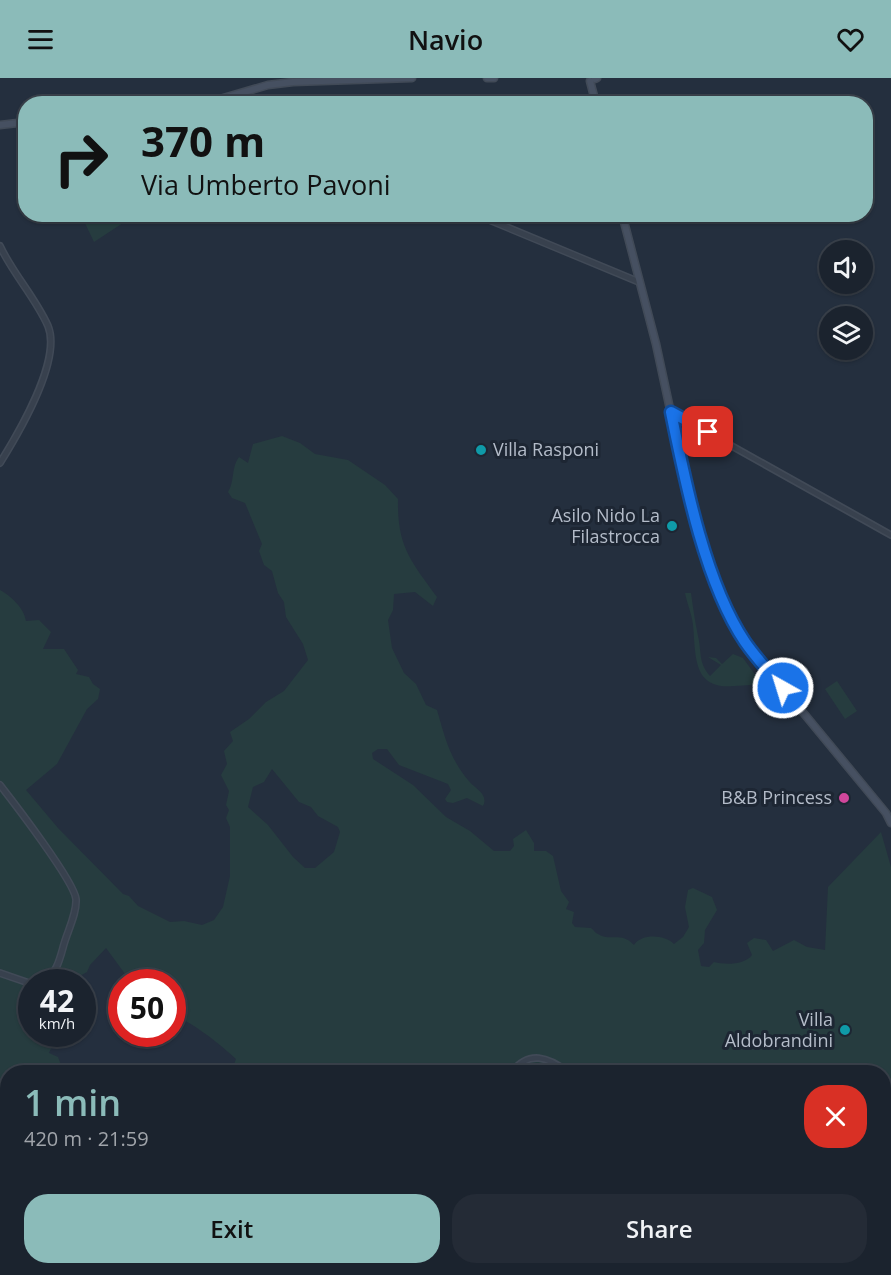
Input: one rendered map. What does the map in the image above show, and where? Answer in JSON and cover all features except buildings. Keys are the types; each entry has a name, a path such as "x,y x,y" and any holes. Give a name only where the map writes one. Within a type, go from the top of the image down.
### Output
{"main road":[{"path":"227,96 268,82 412,78"},
{"path":"487,78 494,78"},
{"path":"592,80 595,96"},
{"path":"0,125 18,123"},
{"path":"624,222 694,513 718,590 744,641 886,813 891,823"}],"street":[{"path":"493,222 639,282"},
{"path":"0,246 44,318 51,340 48,361 22,425 0,463"},
{"path":"671,412 891,535"},
{"path":"0,785 46,848 75,894 74,912 55,969"},
{"path":"0,973 18,979"},
{"path":"520,1065 527,1059 537,1057 558,1065"}],"green space":[{"path":"84,222 108,222 124,222 94,242"},
{"path":"282,436 300,443 315,454 348,460 385,485 398,499 400,530 407,553 437,597 433,606 415,592 394,594 393,610 388,620 392,648 404,673 416,684 426,705 437,710 452,755 468,780 483,795 483,806 467,798 453,803 447,802 445,799 451,790 448,784 399,765 387,749 378,749 372,753 373,759 413,785 446,817 470,831 494,851 510,851 514,846 513,839 526,830 534,843 534,851 546,851 553,856 561,891 569,902 566,909 574,912 572,923 575,927 591,928 602,936 625,938 634,945 648,937 659,937 674,944 683,937 689,927 685,907 688,890 693,888 712,897 717,910 705,930 704,943 698,950 701,966 709,967 714,962 729,964 745,961 752,955 747,943 754,938 766,940 773,951 794,940 807,947 825,950 828,887 881,832 891,867 891,1065 234,1065 236,1059 206,1034 186,1022 186,969 121,969 106,948 88,969 18,969 18,1047 52,1047 49,1053 58,1057 61,1065 0,1065 0,590 16,603 26,621 39,620 51,632 43,649 64,649 78,670 76,674 89,677 100,689 98,699 87,709 57,764 26,790 58,828 123,894 129,896 138,906 170,922 184,921 202,925 214,920 223,907 230,876 230,827 226,818 229,810 226,805 229,791 221,775 227,764 224,751 233,741 230,732 249,719 266,702 284,691 308,660 303,644 286,617 284,602 278,593 272,571 264,565 259,551 262,544 245,503 232,498 228,492 239,457 248,463 253,444","holes":["272,769 299,802 311,807 318,816 338,827 340,832 334,852 315,868 305,868 293,857 268,825 248,807 253,787 264,782"]},
{"path":"685,593 691,593 702,662 710,676 721,665 708,657 716,658 722,664 733,654 743,658 756,676 767,675 769,679 753,685 720,686 703,676 696,659 692,621"},
{"path":"837,681 857,711 845,719 825,689"}],"place":[{"name":"Villa Rasponi","path":"481,450"},
{"name":"Asilo Nido La Filastrocca","path":"672,526"},
{"name":"B&B Princess","path":"844,798"},
{"name":"Villa Aldobrandini","path":"845,1030"}],"route":[{"path":"708,432 671,412 690,502 718,590 744,641 783,688"}]}
